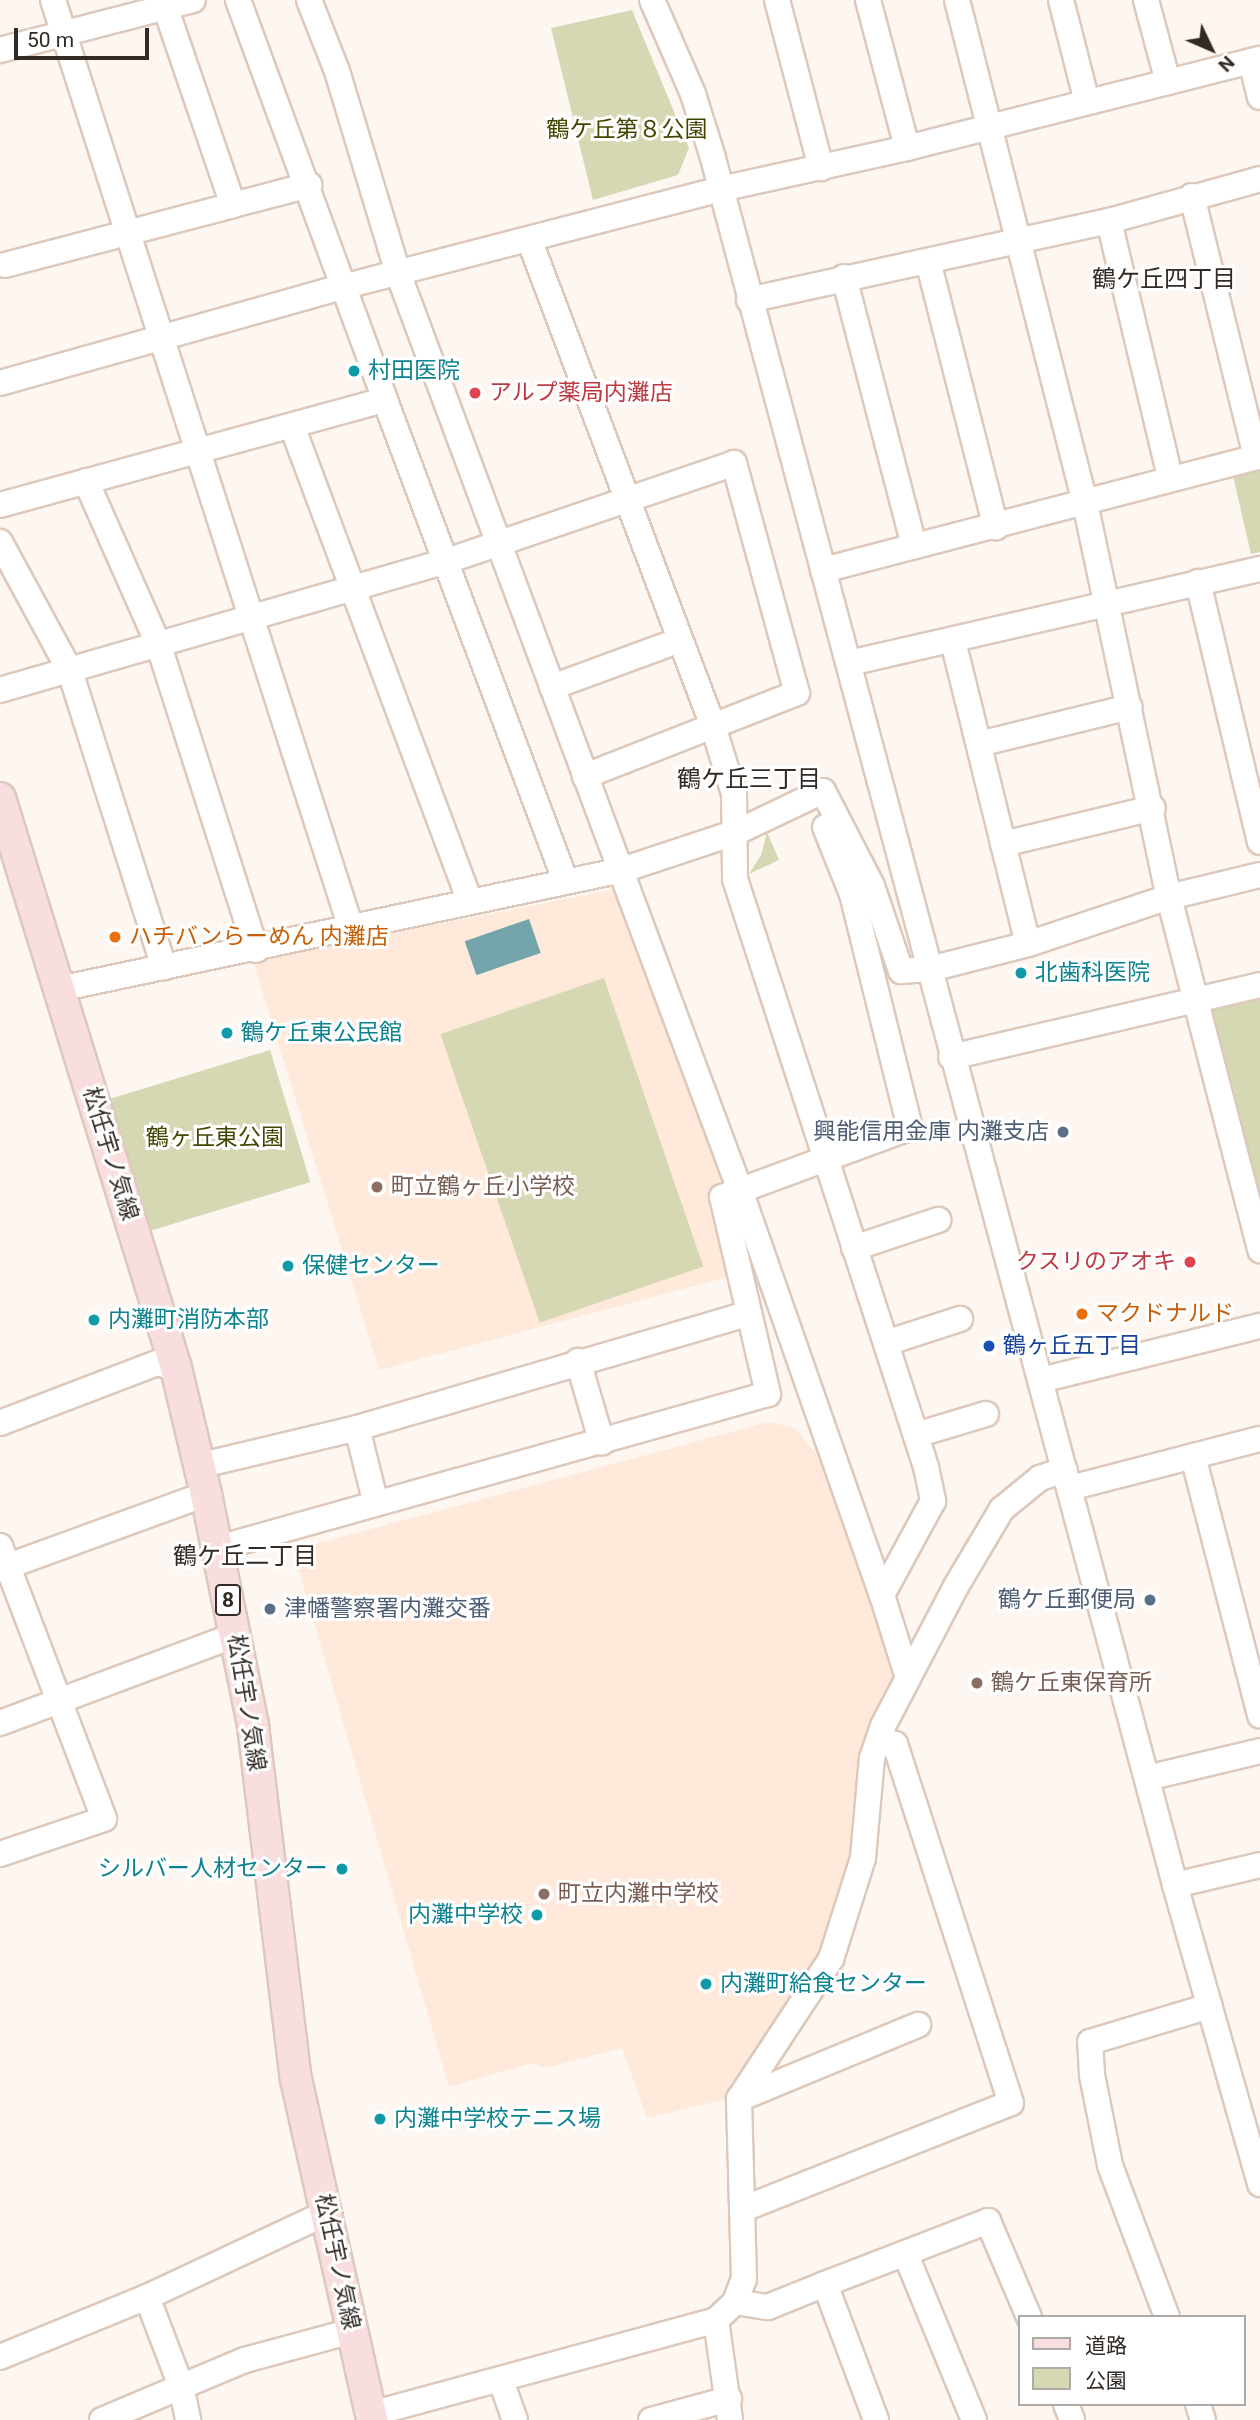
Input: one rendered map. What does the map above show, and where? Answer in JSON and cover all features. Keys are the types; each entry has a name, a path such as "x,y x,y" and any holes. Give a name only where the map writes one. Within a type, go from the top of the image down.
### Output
{"main road":[{"name":"松任宇ノ気線","path":"0,799 9,862 59,989 176,1368 218,1549 253,1726 296,2079 372,2417"}],"street":[{"path":"53,0 351,928"},
{"path":"0,50 165,4 193,0"},
{"path":"238,0 309,185 444,562 565,880"},
{"path":"309,0 337,71 398,273 497,545 622,870 740,1190 882,1595 908,1678"},
{"path":"652,0 693,94 721,189 849,663 951,1057 1041,1380 1175,1885 1209,2006 1254,2143 1260,2184"},
{"path":"777,0 821,169"},
{"path":"868,0 908,148"},
{"path":"957,0 1084,503 1153,808 1168,897 1199,1000 1260,1250"},
{"path":"1060,0 1087,102"},
{"path":"1146,0 1168,82"},
{"path":"165,4 233,205"},
{"path":"0,383 164,340 346,286 721,189 821,169 1256,60 1260,97"},
{"path":"749,300 844,277 1109,221 1260,179"},
{"path":"2,260 130,233 309,185"},
{"path":"823,570 1258,457 1192,196"},
{"path":"1109,221 1170,478"},
{"path":"529,239 713,726 734,794 737,832 736,879 916,1435 933,1501 882,1595"},
{"path":"928,261 996,527"},
{"path":"844,277 914,546"},
{"path":"0,505 385,400"},
{"path":"292,426 349,587 469,899"},
{"path":"0,690 159,646 349,587 444,562 734,463 797,693 585,776"},
{"path":"86,481 159,646 256,950"},
{"path":"0,542 70,671 164,967"},
{"path":"849,663 953,641 1106,602 1260,569"},
{"path":"1198,583 1260,842"},
{"path":"552,687 680,640"},
{"path":"953,641 1028,944"},
{"path":"979,744 1130,707"},
{"path":"59,989 256,950 469,899 622,870 737,832 823,791 872,886 901,971 930,969 1028,944 1168,897 1260,875"},
{"path":"218,1549 602,1443 768,1394 747,1314 722,1197 910,1128 852,894 812,796"},
{"path":"1003,844 1153,808"},
{"path":"951,1057 1260,985"},
{"path":"854,1248 938,1220"},
{"path":"0,1854 104,1819 60,1700 3,1560 202,1480 357,1428 578,1361 747,1314"},
{"path":"886,1343 960,1319"},
{"path":"1041,1380 1260,1326"},
{"path":"578,1361 602,1443"},
{"path":"0,1423 157,1363 176,1368"},
{"path":"916,1435 986,1414"},
{"path":"357,1428 376,1504"},
{"path":"372,2417 716,2320 734,2302 744,2279 739,2099 831,1959 863,1858 872,1758 878,1740 908,1678 1002,1509 1040,1478 1067,1479 1193,1456 1260,1439"},
{"path":"1193,1456 1260,1715"},
{"path":"0,1723 235,1635"},
{"path":"743,2209 1011,2103 895,1744 878,1740"},
{"path":"1147,1778 1260,1751"},
{"path":"1175,1885 1260,1865"},
{"path":"1166,2315 1110,2165 1094,2088 1090,2042 1209,2006"},
{"path":"739,2099 918,2025"},
{"path":"0,2357 147,2297 326,2213"},
{"path":"734,2302 768,2307 988,2221 1028,2315"},
{"path":"905,2255 974,2420"},
{"path":"825,2284 876,2420"},
{"path":"147,2297 181,2386 188,2420"},
{"path":"651,2420 729,2410 716,2320"},
{"path":"103,2420 245,2360 352,2331"},
{"path":"502,2381 515,2420"}],"shaded area":[{"path":"616,889 732,1203 743,1273 379,1370 253,961"},
{"path":"769,1422 795,1428 824,1464 893,1661 892,1687 861,1744 853,1861 828,1961 739,2096 647,2118 622,2048 546,2068 532,2063 449,2087 293,1550"}],"green space":[{"name":"鶴ケ丘第８公園","path":"632,10 689,148 678,175 593,200 551,28"},
{"path":"1260,465 1260,552 1251,554 1232,472"},
{"path":"767,832 779,860 749,874 761,855"},
{"path":"604,978 703,1266 540,1323 440,1034"},
{"path":"1260,998 1260,1216 1211,1010"},
{"name":"鶴ヶ丘東公園","path":"270,1050 310,1182 145,1233 105,1101"}],"water":[{"path":"529,919 541,953 476,975 465,941"}],"place":[{"name":"村田医院","path":"354,371"},
{"name":"アルプ薬局内灘店","path":"475,393"},
{"name":"ハチバンらーめん 内灘店","path":"115,937"},
{"name":"北歯科医院","path":"1021,973"},
{"name":"鶴ケ丘東公民館","path":"227,1033"},
{"name":"興能信用金庫 内灘支店","path":"1063,1132"},
{"name":"町立鶴ヶ丘小学校","path":"377,1187"},
{"name":"クスリのアオキ","path":"1190,1262"},
{"name":"保健センター","path":"288,1266"},
{"name":"マクドナルド","path":"1082,1314"},
{"name":"内灘町消防本部","path":"94,1320"},
{"name":"鶴ヶ丘五丁目","path":"989,1346"},
{"name":"鶴ケ丘郵便局","path":"1150,1600"},
{"name":"津幡警察署内灘交番","path":"270,1609"},
{"name":"鶴ケ丘東保育所","path":"977,1683"},
{"name":"シルバー人材センター","path":"342,1869"},
{"name":"町立内灘中学校","path":"544,1894"},
{"name":"内灘中学校","path":"537,1915"},
{"name":"内灘町給食センター","path":"706,1984"},
{"name":"内灘中学校テニス場","path":"380,2119"}],"district":[{"name":"鶴ケ丘四丁目","path":"1164,280"},
{"name":"鶴ケ丘三丁目","path":"749,780"},
{"name":"鶴ケ丘二丁目","path":"245,1557"}]}
